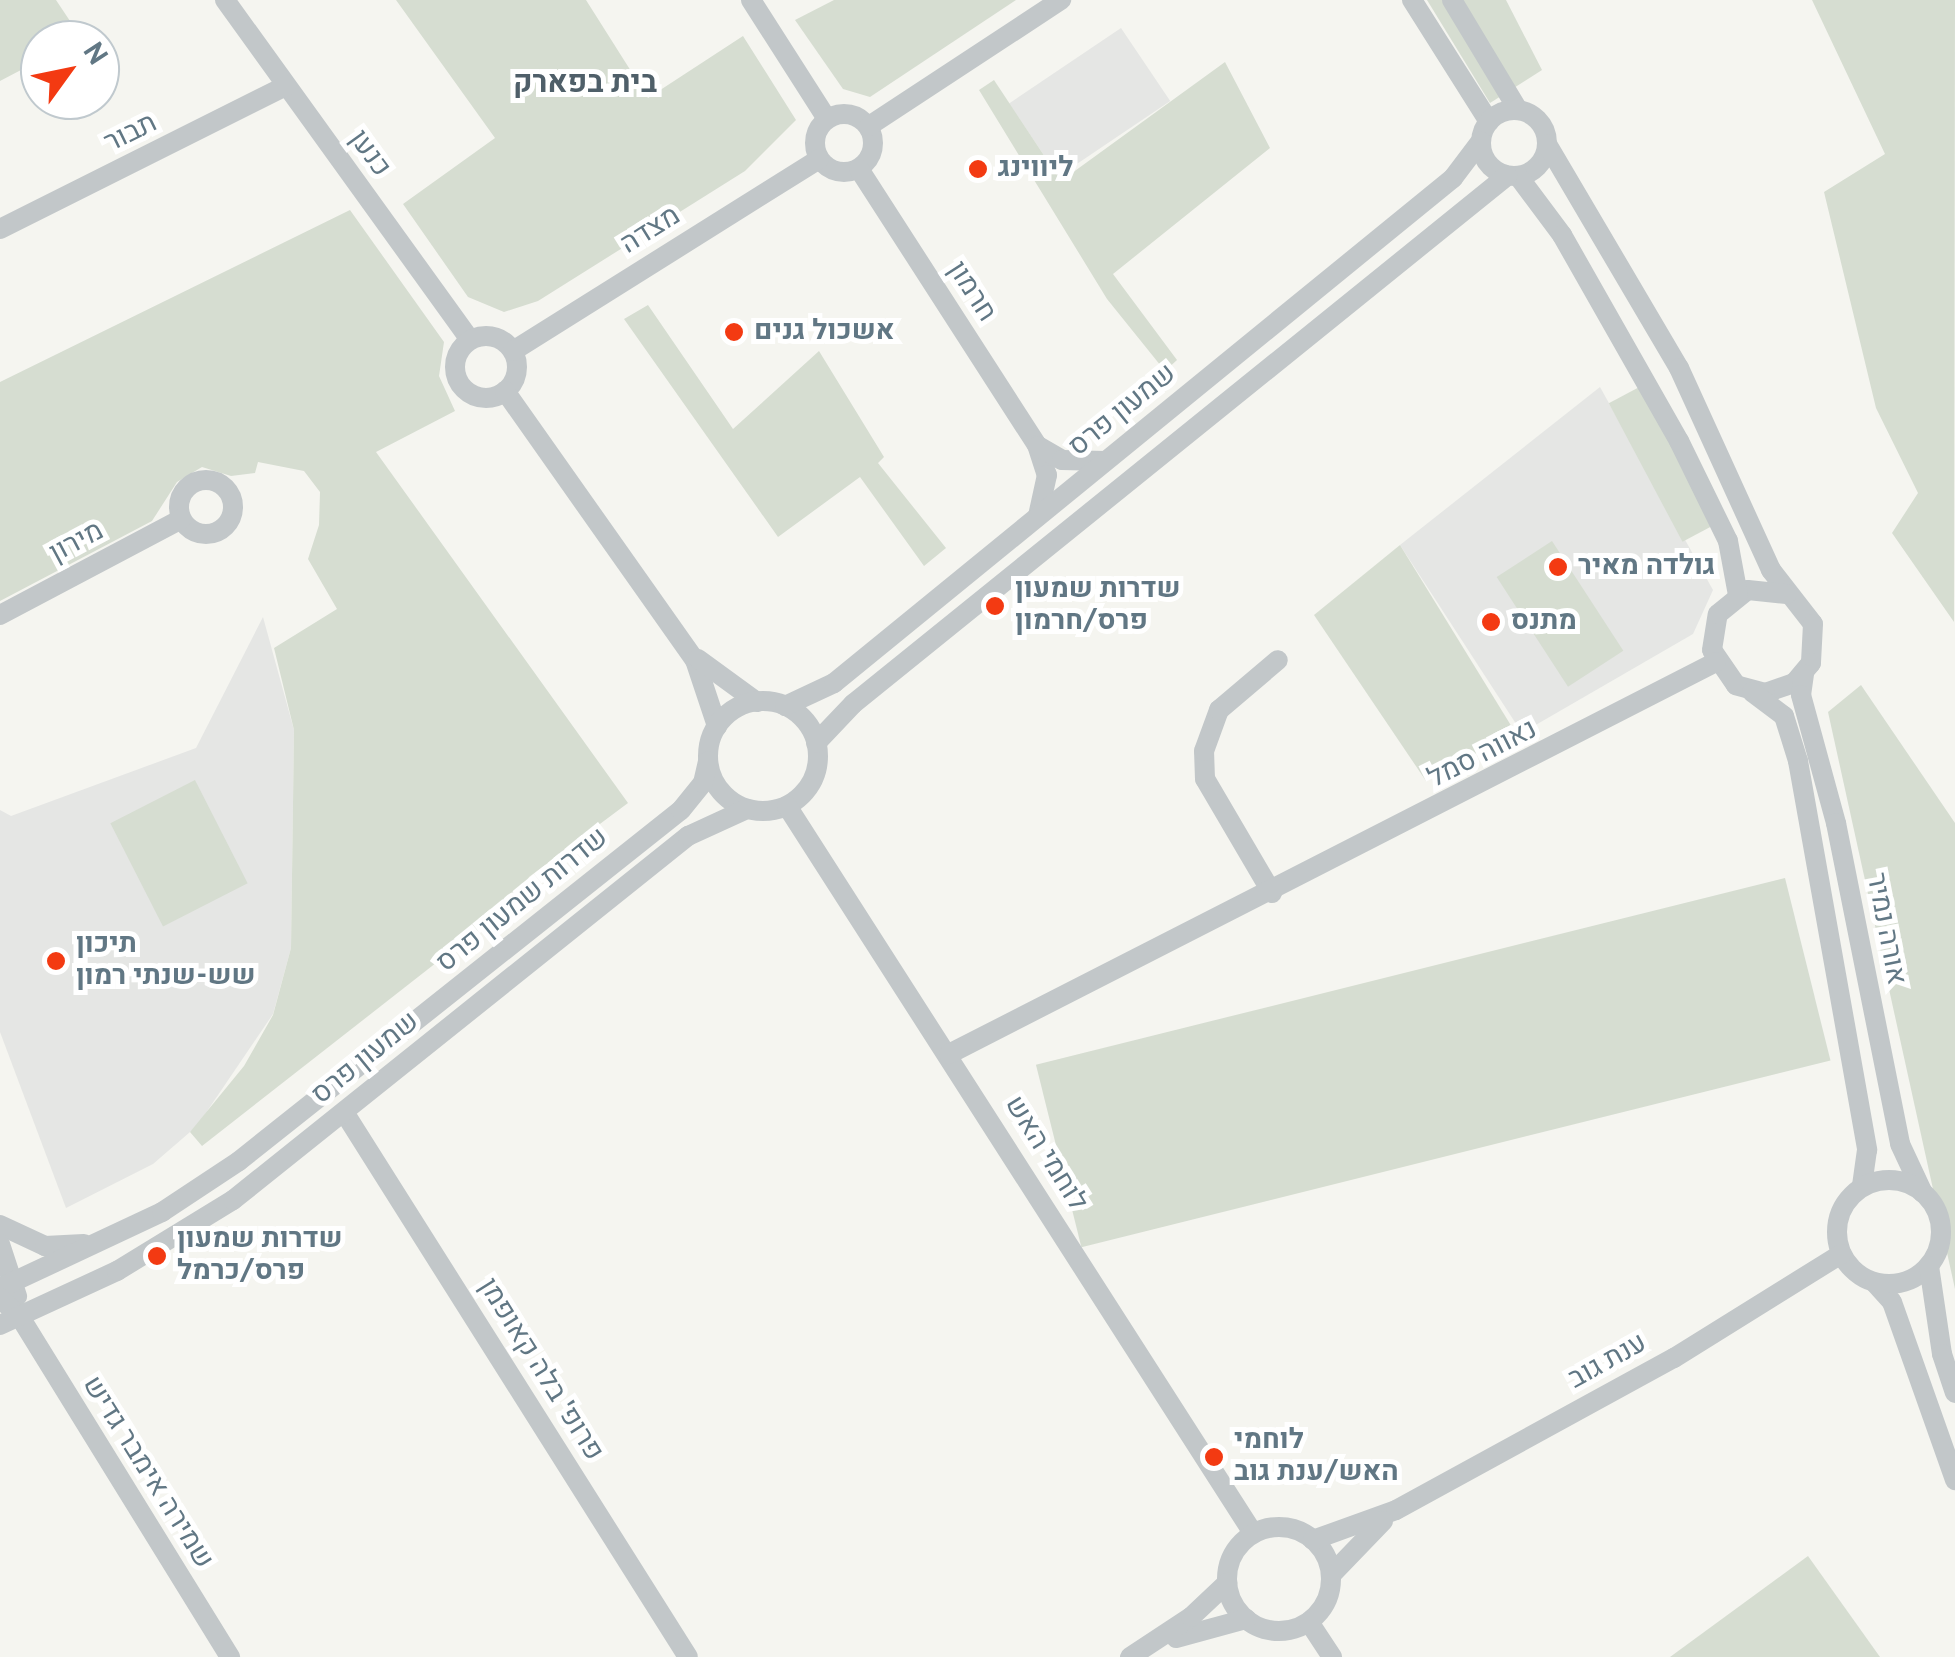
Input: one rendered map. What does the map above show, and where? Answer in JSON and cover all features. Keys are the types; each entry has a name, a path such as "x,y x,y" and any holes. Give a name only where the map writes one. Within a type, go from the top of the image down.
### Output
{"street":[{"name":"כנען","path":"225,0 470,340"},
{"path":"751,0 827,119"},
{"path":"869,126 1061,0"},
{"path":"1412,0 1485,131 1491,167 1512,176 1562,235 1678,441 1728,542 1738,595"},
{"path":"1452,0 1518,110 1542,125 1547,144 1679,368 1787,594 1807,612 1816,636 1804,674 1780,690 1750,691 1716,662 1714,625 1738,595 1761,588 1787,594"},
{"name":"תבור","path":"0,229 286,86"},
{"path":"1485,131 1518,110"},
{"path":"854,114 869,126 872,155 858,169 832,170 819,158 815,142 827,119 854,114"},
{"name":"שמעון פרס","path":"785,706 834,683 1452,178 1485,131"},
{"path":"1512,176 1536,169 1547,144"},
{"name":"מצדה","path":"513,351 819,158"},
{"name":"חרמון","path":"858,169 1037,445 1047,486 1038,516"},
{"name":"שמעון פרס","path":"816,743 882,680 1512,176"},
{"path":"494,336 513,351 517,368 505,392 486,398 461,384 457,355 470,340 494,336"},
{"path":"505,392 689,651 708,684 717,726 708,762 718,787 747,808 787,806 810,785 816,743 804,720 785,706 757,702 735,708 717,726"},
{"path":"1037,445 1062,460 1104,461"},
{"name":"מירון","path":"0,615 181,518"},
{"path":"689,651 757,702"},
{"path":"1272,893 1206,779 1204,751 1220,710 1278,660"},
{"name":"נאווה סמל","path":"949,1054 1272,893 1716,662"},
{"name":"אורה נמיר","path":"1804,674 1801,695 1836,823 1900,1144 1924,1193"},
{"name":"אורה נמיר","path":"1750,691 1784,716 1798,760 1867,1150 1862,1186"},
{"name":"שדרות שמעון פרס","path":"5,1290 198,1190 298,1116 680,810 703,783 708,762"},
{"name":"לוחמי האש","path":"787,806 1253,1533"},
{"name":"שמעון פרס","path":"10,1321 192,1226 344,1112 688,836 747,808"},
{"name":"פרופ' בלה קאופמן","path":"344,1112 688,1657"},
{"path":"1955,1392 1942,1354 1929,1266 1941,1228 1924,1193 1900,1181 1862,1186 1838,1216 1841,1254 1892,1302 1955,1480"},
{"path":"0,1225 45,1246 106,1241"},
{"path":"0,1244 10,1321"},
{"name":"ענת גוב","path":"1314,1540 1396,1510 1674,1358 1841,1254"},
{"path":"1875,1282 1906,1282 1929,1266"},
{"name":"שמירה אימבר גדיש","path":"10,1321 230,1657"},
{"name":"ענת גוב","path":"1331,1575 1396,1510"},
{"path":"1290,1528 1314,1540 1331,1575 1326,1601 1309,1622 1281,1631 1246,1619 1136,1654 1191,1618 1227,1583 1234,1552 1253,1533 1290,1528"},
{"path":"1227,1583 1246,1619"},
{"path":"1309,1622 1332,1657"}],"shaded area":[{"path":"0,0 56,0 69,20 20,20 20,70 0,81"},
{"path":"396,0 586,0 648,98 743,36 796,120 745,171 538,301 504,312 468,297 403,204 495,138"},
{"path":"834,0 1016,0 870,97 843,89 795,20"},
{"path":"1427,0 1506,0 1542,70 1490,103"},
{"path":"1812,0 1955,0 1954,622 1892,533 1918,493 1876,408 1824,192 1885,154"},
{"path":"1121,28 1170,101 1058,176 1009,103"},
{"path":"1225,62 1270,148 1113,274 1177,360 1165,371 1107,299 979,90 994,80 1061,181"},
{"path":"350,210 444,342 439,376 455,411 376,452 628,803 529,877 519,898 202,1146 190,1132 244,1066 273,1015 291,948 294,730 274,648 337,609 308,559 319,525 320,492 304,471 258,462 255,473 231,476 202,467 177,482 152,521 0,601 0,382"},
{"path":"648,305 733,429 819,351 884,457 878,463 946,548 924,566 860,477 778,537 624,319"},
{"path":"1645,384 1719,523 1683,542 1609,403"},
{"name":"גולדה מאיר","path":"1600,387 1713,590 1693,634 1522,733 1400,545"},
{"path":"1552,541 1623,651 1568,687 1497,577"},
{"path":"1400,545 1515,732 1426,781 1314,615"},
{"path":"263,617 294,730 291,948 273,1014 197,1126 153,1164 66,1208 0,1032 0,810 11,816 196,748"},
{"path":"1861,685 1955,823 1955,1289 1828,712"},
{"path":"195,780 248,883 163,926 110,823"},
{"path":"1785,878 1830,1060 1081,1247 1036,1065"},
{"path":"1808,1556 1880,1657 1670,1657"}],"place":[{"name":"ליווינג","path":"978,169"},
{"name":"אשכול גנים","path":"734,332"},
{"name":"גולדה מאיר","path":"1558,567"},
{"name":"שדרות שמעון פרס/חרמון","path":"995,606"},
{"name":"מתנס","path":"1491,622"},
{"name":"תיכון שש-שנתי רמון","path":"56,961"},
{"name":"שדרות שמעון פרס/כרמל","path":"157,1256"},
{"name":"לוחמי האש/ענת גוב","path":"1214,1457"}],"district":[{"name":"בית בפארק","path":"585,85"}]}
